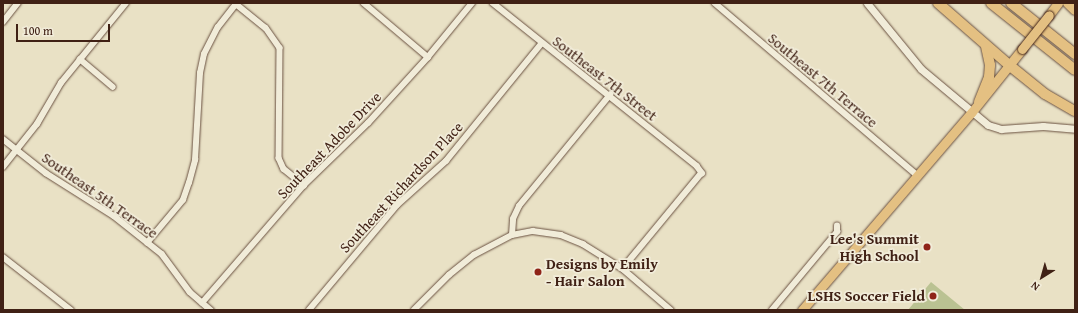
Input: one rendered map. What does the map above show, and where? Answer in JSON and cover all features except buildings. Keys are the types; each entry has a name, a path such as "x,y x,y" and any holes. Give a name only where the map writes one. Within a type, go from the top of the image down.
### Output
{"highway":[{"path":"938,3 1009,65 1046,94 1075,112"},
{"path":"991,3 1075,70"},
{"path":"1011,3 1075,54"},
{"path":"1068,3 1075,10"},
{"path":"979,102 989,77 990,57 985,44"}],"main road":[{"path":"802,310 916,174 971,113 1058,3"}],"street":[{"path":"3,22 18,3"},
{"path":"3,167 80,59 126,3"},
{"path":"147,243 183,200 195,160 200,73 204,54 218,27 237,3 266,28 280,48 279,158 284,169 304,186"},
{"path":"364,3 428,57"},
{"name":"Southeast Adobe Drive","path":"202,303 304,186 368,123 428,57 472,3"},
{"name":"Southeast 7th Street","path":"493,3 541,44 610,95 697,166 702,173 697,182 623,269"},
{"name":"Southeast 7th Terrace","path":"715,3 916,174"},
{"path":"867,3 921,69 971,113 994,128 1043,126 1075,129"},
{"name":"Southeast Richardson Place","path":"309,310 397,205 446,161 541,44"},
{"path":"80,59 113,87"},
{"path":"512,235 513,219 519,206 610,95"},
{"name":"Southeast 5th Terrace","path":"3,138 46,173 114,216 162,254 190,292 211,310"},
{"path":"772,310 837,232 838,226"},
{"path":"414,310 449,275 474,255 512,235 534,231 561,235 583,244 623,269 671,310"},
{"path":"3,257 71,310"}],"green space":[{"name":"LSHS Soccer Field","path":"931,282 965,310 908,310"}],"place":[{"name":"Lee's Summit High School","path":"927,247"},
{"name":"Designs by Emily - Hair Salon","path":"538,272"},
{"name":"LSHS Soccer Field","path":"933,296"}]}
